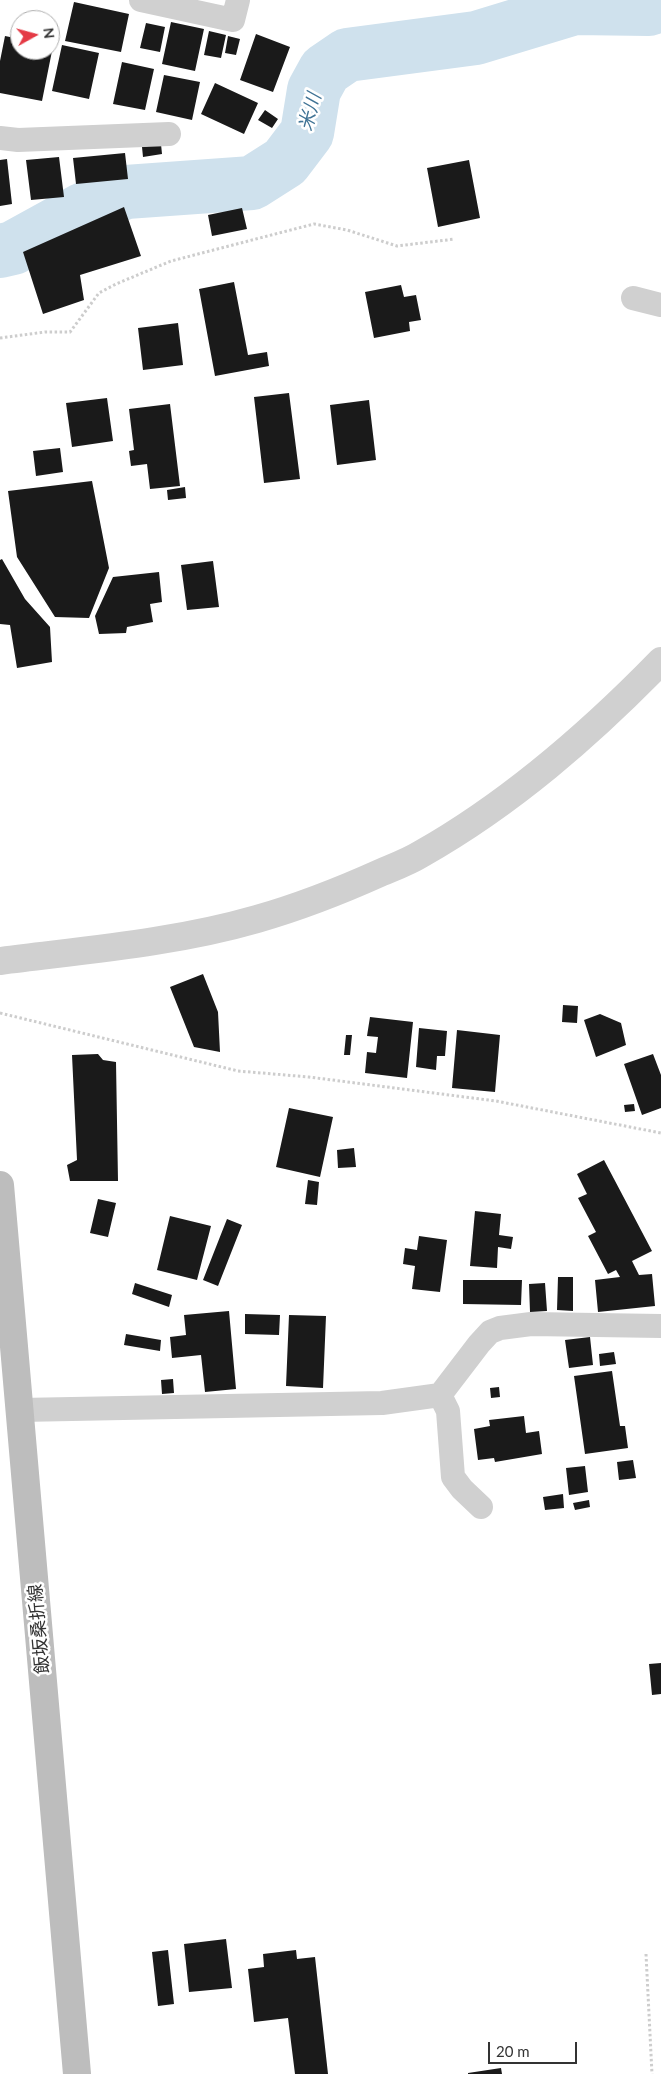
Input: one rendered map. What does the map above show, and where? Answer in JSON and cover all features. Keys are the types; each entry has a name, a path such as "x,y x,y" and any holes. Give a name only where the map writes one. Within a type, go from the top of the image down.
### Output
{"main road":[{"name":"飯坂桑折線","path":"0,1185 6,1318 20,1410 77,2074"}],"street":[{"path":"141,0 233,20 238,0"},
{"path":"0,138 18,140 169,134"},
{"path":"633,298 661,305"},
{"path":"0,960 169,938 255,919 332,894 420,855 493,809 562,756 623,700 661,661"},
{"path":"20,1410 382,1403 440,1395 479,1344 490,1332 500,1328 531,1324 661,1326"},
{"path":"440,1395 448,1411 453,1477 462,1489 481,1507"}],"path":[{"path":"0,338 45,332 70,332 99,293 116,284 170,261 314,224 346,230 397,246 455,240"},
{"path":"0,1013 238,1071 309,1077 496,1101 661,1133"},
{"path":"646,1954 652,2074"}],"building":[{"path":"74,2 129,14 121,52 65,41"},
{"path":"171,22 204,29 195,71 162,64"},
{"path":"146,23 165,27 160,52 140,48"},
{"path":"209,31 226,35 221,58 204,55"},
{"path":"256,34 290,47 273,92 240,80"},
{"path":"5,36 10,37 10,60 50,60 42,101 0,93 0,61"},
{"path":"228,36 240,39 236,55 225,53"},
{"path":"62,45 99,53 89,99 52,91"},
{"path":"122,62 154,69 145,110 113,104"},
{"path":"164,75 200,82 192,120 156,112"},
{"path":"215,83 258,103 244,134 201,114"},
{"path":"265,110 278,119 272,128 258,120"},
{"path":"161,144 162,154 143,157 142,147"},
{"path":"125,153 128,179 76,184 73,158"},
{"path":"59,157 64,197 31,200 26,160"},
{"path":"7,159 12,204 0,206 0,160"},
{"path":"469,160 480,218 438,227 427,168"},
{"path":"124,207 141,256 80,275 84,300 43,314 23,252"},
{"path":"242,208 247,229 212,236 208,215"},
{"path":"234,282 248,355 267,352 269,366 215,376 199,289"},
{"path":"401,285 404,297 416,295 421,320 409,322 410,331 374,338 365,292"},
{"path":"178,323 183,365 143,370 138,328"},
{"path":"289,393 300,479 264,483 254,397"},
{"path":"107,398 113,441 72,447 66,403"},
{"path":"369,400 376,460 337,465 330,405"},
{"path":"170,404 180,486 150,489 147,464 131,466 129,451 134,450 129,409"},
{"path":"60,448 63,472 36,476 33,451"},
{"path":"92,481 109,568 89,618 55,617 17,557 8,491"},
{"path":"185,487 186,498 168,500 167,490"},
{"path":"2,559 25,599 50,627 52,662 17,668 10,625 0,624 0,560"},
{"path":"213,561 219,607 187,610 181,565"},
{"path":"159,572 162,602 150,604 153,622 127,627 126,633 99,634 95,616 113,577"},
{"path":"203,974 218,1012 220,1052 194,1047 170,987"},
{"path":"563,1005 578,1006 577,1023 562,1022"},
{"path":"600,1014 621,1023 626,1045 596,1057 584,1020"},
{"path":"370,1017 413,1022 407,1078 365,1073 367,1052 376,1053 378,1037 367,1036"},
{"path":"419,1028 447,1031 445,1056 437,1056 436,1070 416,1067"},
{"path":"457,1030 500,1035 495,1092 452,1088"},
{"path":"346,1035 352,1035 350,1055 344,1055"},
{"path":"98,1054 103,1060 116,1062 118,1181 70,1181 67,1165 77,1160 72,1055"},
{"path":"653,1054 661,1075 661,1108 642,1115 624,1064"},
{"path":"634,1104 635,1111 625,1112 624,1105"},
{"path":"289,1108 333,1117 320,1177 276,1167"},
{"path":"354,1148 356,1167 338,1168 337,1150"},
{"path":"604,1160 652,1251 632,1261 639,1275 652,1274 655,1306 598,1312 595,1280 620,1277 616,1270 608,1274 588,1236 596,1232 578,1198 587,1194 577,1174"},
{"path":"308,1180 319,1182 317,1205 305,1204"},
{"path":"98,1199 116,1203 108,1237 90,1233"},
{"path":"475,1211 501,1214 499,1235 513,1237 511,1249 498,1247 497,1268 470,1266"},
{"path":"170,1216 211,1226 197,1280 157,1270"},
{"path":"227,1219 242,1225 218,1286 203,1280"},
{"path":"419,1236 447,1240 440,1292 412,1289 415,1266 403,1264 405,1248 417,1250"},
{"path":"558,1277 573,1277 573,1311 557,1310"},
{"path":"463,1280 522,1280 521,1305 463,1304"},
{"path":"135,1283 172,1295 169,1307 132,1294"},
{"path":"545,1283 547,1311 530,1312 529,1284"},
{"path":"229,1311 236,1389 205,1392 201,1355 172,1358 170,1337 186,1335 184,1315"},
{"path":"245,1314 280,1315 279,1335 245,1334"},
{"path":"289,1315 326,1316 323,1388 286,1386"},
{"path":"126,1334 161,1340 160,1351 124,1345"},
{"path":"590,1337 593,1365 569,1368 565,1340"},
{"path":"614,1352 616,1364 600,1366 599,1354"},
{"path":"612,1371 620,1426 625,1426 628,1448 585,1454 574,1376"},
{"path":"173,1379 174,1393 162,1394 161,1380"},
{"path":"499,1387 500,1397 491,1398 490,1388"},
{"path":"524,1416 526,1433 539,1431 542,1454 495,1462 494,1458 478,1460 474,1429 490,1426 489,1420"},
{"path":"633,1460 636,1478 619,1480 617,1462"},
{"path":"585,1466 588,1492 569,1495 566,1468"},
{"path":"563,1494 564,1508 545,1510 543,1497"},
{"path":"589,1500 590,1507 575,1510 573,1503"},
{"path":"661,1663 661,1694 652,1695 649,1664"},
{"path":"226,1939 232,1988 189,1992 184,1944"},
{"path":"168,1950 174,2004 158,2006 152,1952"},
{"path":"296,1950 297,1959 315,1957 328,2074 295,2074 288,2018 254,2022 248,1969 264,1967 263,1954"},
{"path":"501,2068 502,2074 468,2074 468,2073"}],"waterway":[{"name":"米川","path":"649,9 661,3"},
{"name":"米川","path":"0,251 13,248 84,209 126,192 252,183 285,162 307,133 314,90 325,70 347,55 476,38 575,8 649,9"}]}
